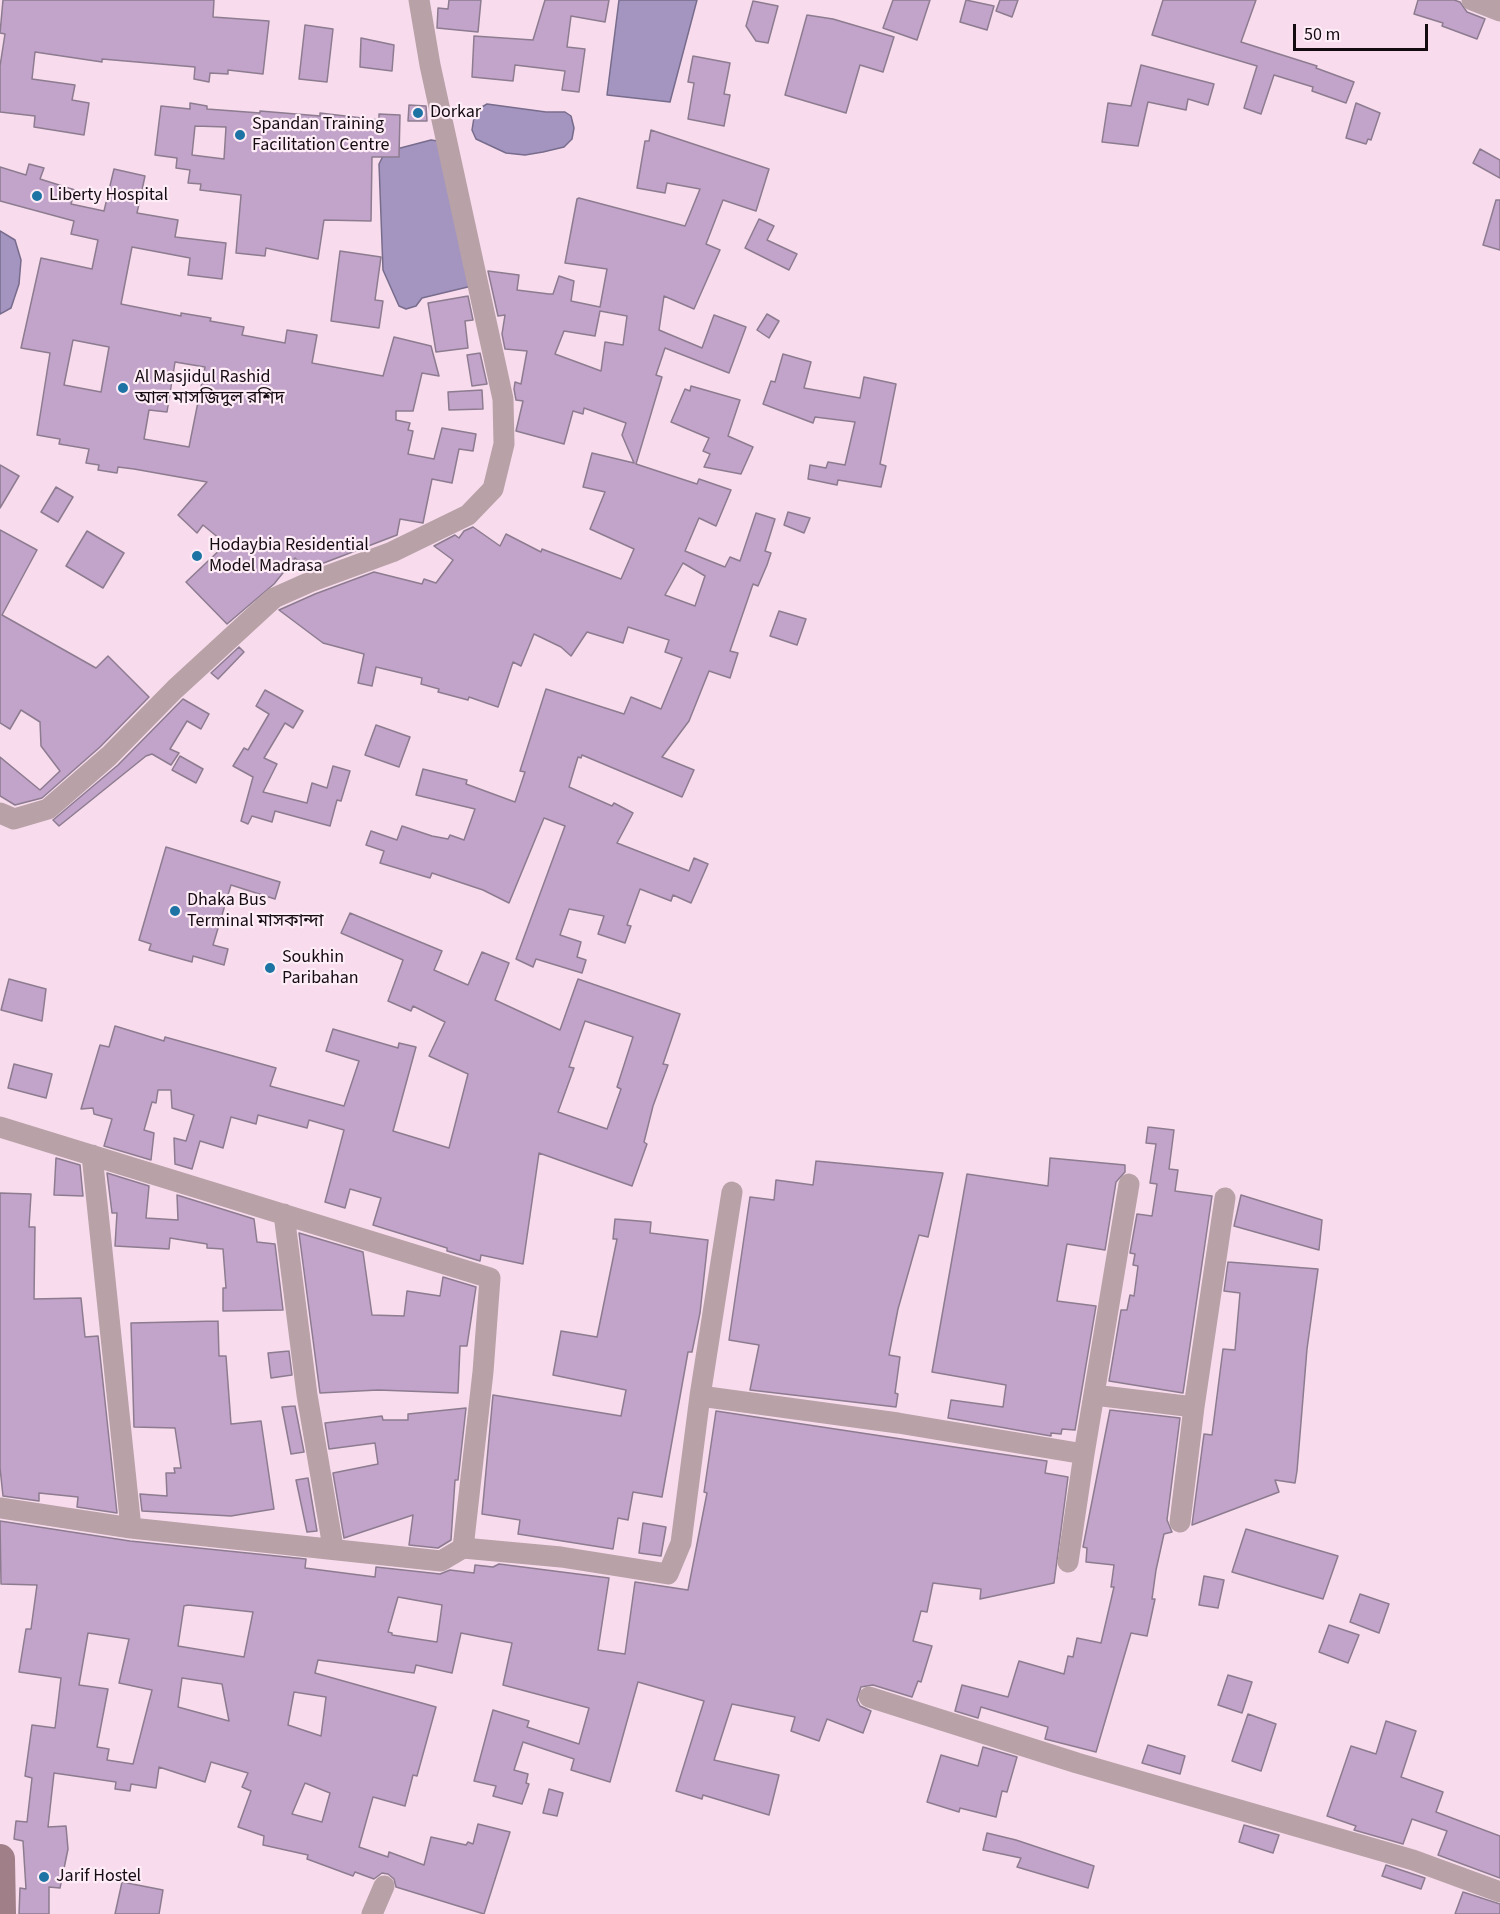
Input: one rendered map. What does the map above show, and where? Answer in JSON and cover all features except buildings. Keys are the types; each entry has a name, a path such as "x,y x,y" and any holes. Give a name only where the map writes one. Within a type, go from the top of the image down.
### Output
{"main road":[{"path":"0,1859 1,1914"}],"street":[{"path":"0,813 14,819 48,808 109,756 175,689 274,598 310,582 392,552 468,515 493,489 504,444 503,399 430,65 419,0"},
{"path":"1472,0 1500,11"},
{"path":"0,1127 490,1278 483,1372 463,1548"},
{"path":"92,1155 131,1528"},
{"path":"1068,1562 1129,1184"},
{"path":"0,1508 131,1528 333,1547 441,1560 463,1548 561,1557 668,1574 681,1543 700,1396 732,1192"},
{"path":"1180,1522 1194,1407 1225,1198"},
{"path":"284,1214 307,1395 333,1547"},
{"path":"1094,1395 1194,1407"},
{"path":"700,1396 898,1423 1084,1454"},
{"path":"869,1696 1077,1763 1413,1860 1500,1892"},
{"path":"372,1914 384,1886"}],"shaded area":[{"path":"619,0 697,0 670,102 607,95"},
{"path":"487,104 546,112 565,112 571,116 574,128 572,139 564,147 543,152 525,155 506,153 476,139 472,130 475,111"},
{"path":"431,140 438,141 476,285 422,298 416,306 406,309 399,306 383,270 379,164 385,152"},
{"path":"0,231 15,240 21,260 19,284 11,308 0,314"}],"place":[{"name":"Dorkar","path":"418,113"},
{"name":"Spandan Training Facilitation Centre","path":"240,135"},
{"name":"Liberty Hospital","path":"37,196"},
{"name":"Al Masjidul Rashid আল মাসজিদুল রশিদ","path":"123,388"},
{"name":"Hodaybia Residential Model Madrasa","path":"197,556"},
{"name":"Dhaka Bus Terminal মাসকান্দা","path":"175,911"},
{"name":"Soukhin Paribahan","path":"270,968"},
{"name":"Jarif Hostel","path":"44,1877"}]}
